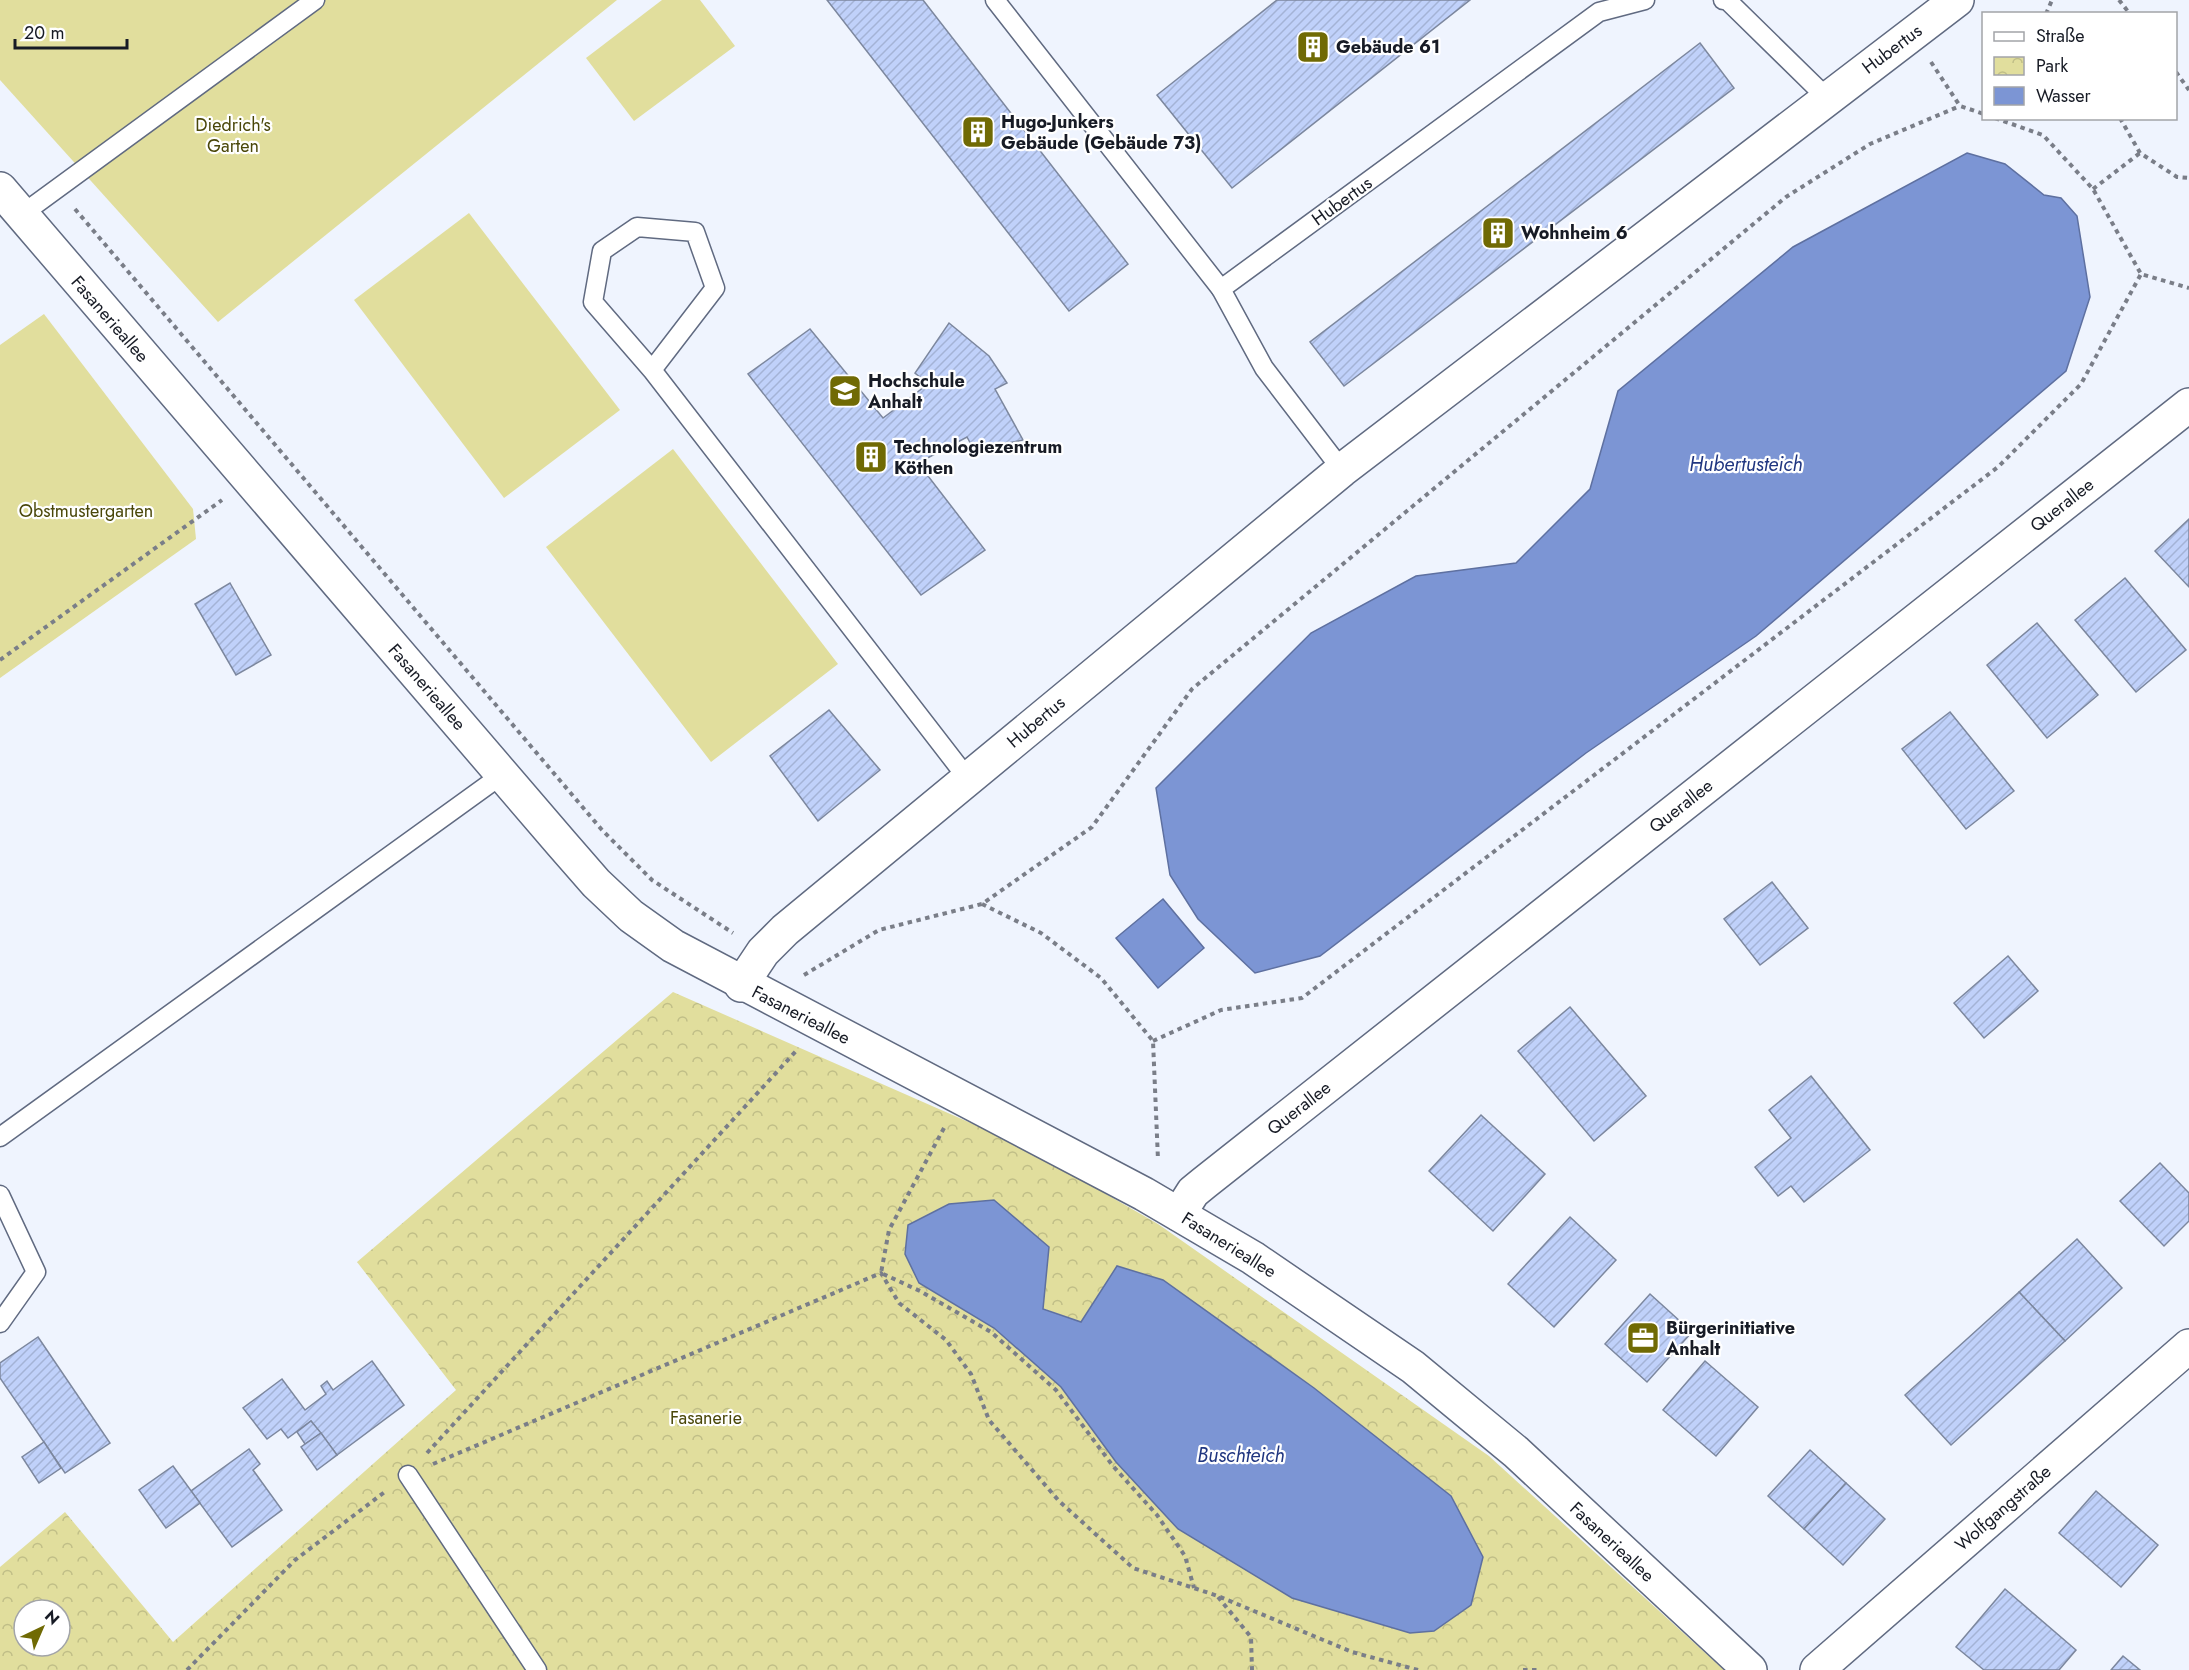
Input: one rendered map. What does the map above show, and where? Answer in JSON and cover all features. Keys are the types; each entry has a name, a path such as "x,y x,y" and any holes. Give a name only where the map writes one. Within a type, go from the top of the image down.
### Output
{"street":[{"name":"Hubertus","path":"741,985 763,952 785,930 1342,470 1957,0"},
{"name":"Fasanerieallee","path":"0,189 596,883 631,916 673,946 741,985 1179,1214 1253,1258 1413,1367 1477,1418 1750,1670"},
{"name":"Querallee","path":"1179,1214 1193,1192 1204,1183 2189,405"},
{"name":"Wolfgangstraße","path":"1817,1670 2189,1346"}],"lane":[{"path":"21,215 56,187 189,95 315,0"},
{"path":"995,0 1221,289 1264,368 1342,470"},
{"name":"Hubertus","path":"1221,289 1599,12 1645,0"},
{"path":"1723,0 1727,0 1827,98"},
{"path":"652,369 715,288 695,232 637,227 602,251 593,302 652,369 968,779"},
{"path":"0,1137 503,774"},
{"path":"0,1195 36,1272 0,1323"},
{"path":"408,1475 537,1670"}],"path":[{"path":"2119,0 2128,12"},
{"path":"1912,34 1960,106 1982,114"},
{"path":"2177,75 2189,90"},
{"path":"777,1003 802,976 879,930 982,904 1092,828 1192,689 1786,197 1870,144 1960,106"},
{"path":"2001,120 2043,135 2093,189 2141,273 2189,288"},
{"path":"2121,120 2140,153 2177,177 2189,178"},
{"path":"2093,189 2140,153"},
{"path":"56,187 602,830 651,880 763,952"},
{"path":"1154,1041 1221,1010 1302,998 1988,474 2081,384 2141,273"},
{"path":"0,660 249,480"},
{"path":"982,904 1041,933 1101,978 1154,1041 1158,1159 1148,1154"},
{"path":"802,976 812,981"},
{"path":"187,1670 295,1560 408,1475 820,1025"},
{"path":"959,1098 889,1230 881,1273 899,1303 946,1340 971,1374 989,1420 1059,1501 1133,1568 1218,1596 1352,1652 1418,1670"},
{"path":"408,1475 881,1273 920,1291 991,1332 1056,1390 1113,1466 1157,1515 1185,1556 1194,1588"},
{"path":"1218,1596 1251,1637 1252,1670"},
{"path":"1523,1670 1537,1670"}],"green space":[{"name":"Diedrich's Garten","path":"0,0 617,0 218,322 0,80"},
{"path":"662,0 700,0 735,46 634,121 586,58"},
{"path":"469,213 620,410 504,498 354,300"},
{"name":"Obstmustergarten","path":"44,314 193,509 196,539 0,678 0,345"},
{"path":"673,449 838,664 711,762 546,547"},
{"name":"Fasanerie","path":"673,992 1021,1145 1158,1224 1489,1456 1724,1670 0,1670 0,1567 65,1512 173,1642 456,1390 357,1262","holes":["1049,1247 1042,1308 1081,1322 1117,1266 1163,1280 1314,1388 1451,1496 1178,1529 1116,1462 1061,1387 994,1328 919,1283"]}],"water":[{"name":"Hubertusteich","path":"1967,153 2005,164 2044,195 2061,198 2077,216 2090,297 2066,371 1756,636 1586,753 1320,956 1255,973 1198,919 1170,875 1156,788 1311,633 1416,576 1516,563 1590,489 1618,391 1793,247"},
{"path":"1163,899 1204,948 1158,988 1116,938"},
{"name":"Buschteich","path":"994,1200 1049,1247 1043,1309 1081,1322 1117,1266 1163,1280 1314,1388 1451,1496 1483,1557 1471,1605 1434,1631 1410,1633 1292,1598 1178,1529 1116,1462 1061,1387 994,1328 919,1283 905,1254 908,1225 949,1204"}],"building":[{"name":"Hugo-Junkers Gebäude (Gebäude 73)","path":"827,0 923,0 1128,264 1069,311"},
{"name":"Gebäude 61","path":"1277,0 1470,0 1232,188 1157,95"},
{"name":"Wohnheim 6","path":"1700,43 1734,88 1344,386 1310,342"},
{"name":"Technologiezentrum Köthen","path":"949,323 989,356 1007,383 995,389 1023,440 974,450 967,437 918,463 985,550 921,595 748,374 810,329 883,418 928,384 915,373"},
{"path":"2189,519 2189,587 2155,551"},
{"path":"2125,578 2186,650 2136,692 2075,620"},
{"path":"230,583 271,655 236,675 195,604"},
{"path":"2037,623 2098,695 2047,738 1987,665"},
{"path":"829,710 880,770 818,821 770,756"},
{"path":"1950,712 2014,791 1966,829 1902,749"},
{"path":"1772,882 1808,928 1760,965 1724,919"},
{"path":"2008,956 2038,991 1984,1038 1954,1003"},
{"path":"1570,1007 1646,1096 1594,1141 1518,1051"},
{"path":"1811,1076 1870,1150 1804,1202 1791,1186 1778,1196 1755,1167 1791,1138 1769,1110"},
{"path":"1481,1115 1545,1174 1493,1231 1429,1171"},
{"path":"2160,1163 2189,1193 2189,1221 2164,1246 2120,1201"},
{"path":"1570,1217 1616,1260 1554,1327 1508,1284"},
{"path":"2077,1239 2122,1288 2065,1341 2019,1292"},
{"path":"2019,1292 2065,1341 1951,1445 1905,1395"},
{"path":"1650,1294 1692,1332 1647,1382 1605,1344"},
{"path":"38,1337 110,1443 65,1473 0,1378 0,1363"},
{"path":"372,1361 404,1405 337,1455 311,1421 288,1438 281,1429 267,1439 243,1408 282,1379 305,1410 326,1394 321,1386 327,1381 333,1390"},
{"path":"1705,1361 1758,1407 1716,1456 1663,1410"},
{"path":"311,1421 321,1433 305,1444 297,1432"},
{"path":"321,1433 337,1455 317,1470 301,1447"},
{"path":"44,1442 61,1468 39,1483 22,1457"},
{"path":"249,1449 260,1464 253,1470 282,1510 232,1547 191,1491"},
{"path":"1810,1450 1846,1483 1804,1529 1768,1496"},
{"path":"173,1466 200,1503 166,1528 139,1490"},
{"path":"1846,1483 1885,1519 1843,1565 1804,1529"},
{"path":"2096,1491 2158,1545 2121,1587 2059,1533"},
{"path":"2005,1589 2076,1650 2059,1670 1984,1670 1956,1647"},
{"path":"2123,1656 2140,1670 2111,1670"}],"place":[{"name":"Gebäude 61","path":"1313,47"},
{"name":"Hugo-Junkers Gebäude (Gebäude 73)","path":"978,132"},
{"name":"Wohnheim 6","path":"1498,233"},
{"name":"Hochschule Anhalt","path":"845,391"},
{"name":"Technologiezentrum Köthen","path":"871,457"},
{"name":"Bürgerinitiative Anhalt","path":"1643,1338"}]}
